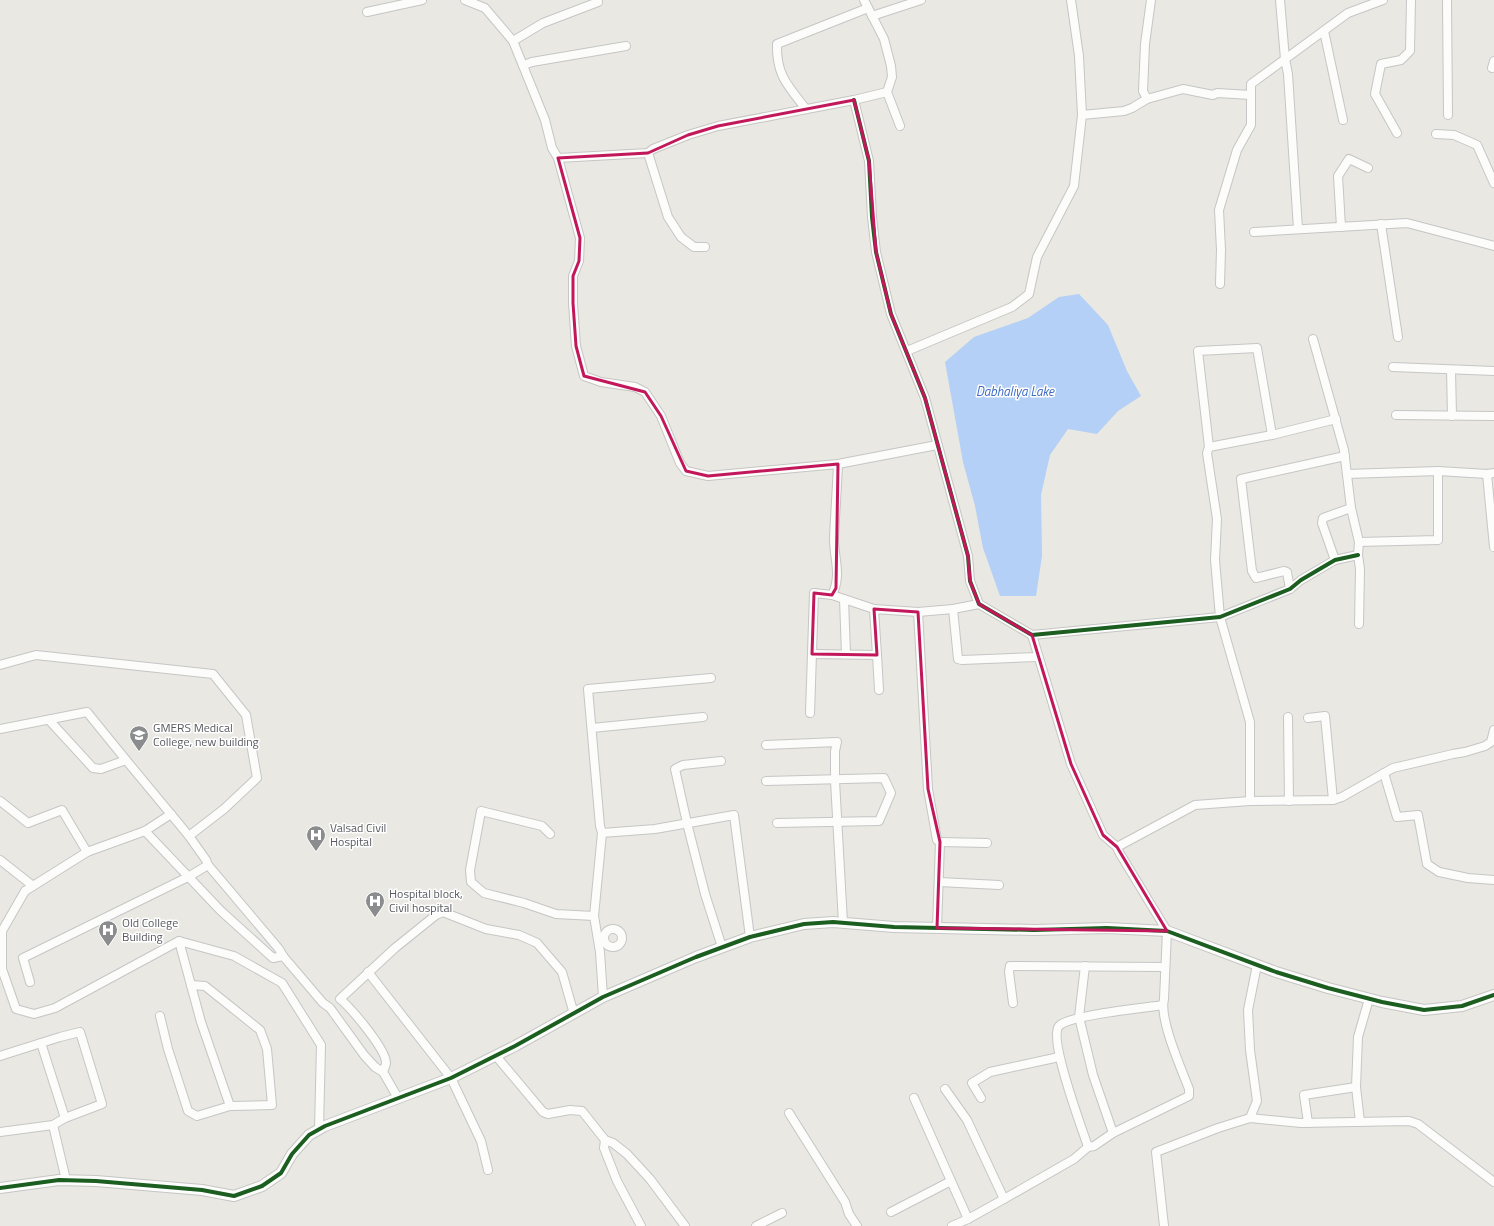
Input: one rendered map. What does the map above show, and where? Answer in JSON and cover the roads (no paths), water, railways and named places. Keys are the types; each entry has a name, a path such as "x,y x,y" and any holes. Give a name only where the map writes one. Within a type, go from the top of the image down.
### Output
{"street":[{"path":"367,12 422,0"},
{"path":"465,0 485,8 513,41 545,120 552,148 558,158 580,238 579,261 573,276 573,303 576,346 584,376 601,382 635,387 645,392 661,416 680,463 686,470 708,476 838,464 937,446"},
{"path":"864,0 884,39 891,66 892,77 887,92 900,126"},
{"path":"872,16 922,0"},
{"path":"907,351 1012,306 1029,294 1037,257 1074,186 1082,115 1079,56 1071,0"},
{"path":"1147,99 1143,91 1144,44 1151,0"},
{"path":"1280,0 1285,59 1288,74 1298,229"},
{"path":"1220,284 1221,250 1219,210 1236,150 1251,124 1252,84 1348,13 1383,0"},
{"path":"1397,132 1375,94 1381,64 1401,60 1410,51 1412,0"},
{"path":"1447,0 1448,115"},
{"path":"513,41 543,23 598,2"},
{"path":"806,109 782,77 777,54 777,44 868,8"},
{"path":"1324,31 1343,120"},
{"path":"524,65 532,62 626,46"},
{"path":"1082,115 1124,111 1147,99 1182,89 1213,95 1217,92 1251,95"},
{"path":"558,158 648,153 653,149 688,134 718,126 854,100 887,92"},
{"path":"854,100 869,161 872,217 876,252 891,314 925,398 968,556 970,581 979,604 1032,635 1220,618 1290,589 1335,560 1358,555"},
{"path":"1436,134 1454,135 1477,145 1494,183"},
{"path":"648,153 668,217 681,237 694,247 705,247"},
{"path":"1341,227 1338,176 1349,159 1368,168"},
{"path":"1254,232 1407,223 1494,246"},
{"path":"1381,224 1398,337"},
{"path":"1313,339 1345,456 1351,508 1359,542 1359,624"},
{"path":"1250,801 1250,722 1220,618 1215,560 1217,519 1208,453 1209,447 1198,350 1256,348 1272,435"},
{"path":"1393,368 1494,371"},
{"path":"1452,370 1452,416"},
{"path":"1396,415 1494,416"},
{"path":"1209,447 1272,435 1336,419"},
{"path":"1290,589 1287,572 1284,571 1256,578 1252,571 1241,479 1345,456"},
{"path":"832,594 836,588 838,570 834,541 838,464"},
{"path":"1347,474 1438,471 1491,474 1494,548"},
{"path":"1359,542 1438,540 1438,471"},
{"path":"1335,560 1322,523 1323,518 1351,508"},
{"path":"810,713 814,593 832,594 874,609 918,612 953,609 979,604"},
{"path":"844,599 846,654"},
{"path":"874,609 879,690"},
{"path":"953,609 958,659 1038,657"},
{"path":"918,612 928,789 937,840 940,842 937,928"},
{"path":"952,1226 1004,1199 1074,1158 1088,1147 1094,1146 1113,1133 1189,1096 1189,1089 1171,1042 1163,1005 1166,931 1117,847 1103,835 1071,764 1032,635"},
{"path":"812,654 876,655"},
{"path":"0,665 36,656 213,674 246,714 257,778 224,809 189,836"},
{"path":"603,997 600,952 594,916 602,833 600,826 588,689 711,678"},
{"path":"0,729 87,712 189,836 208,865 279,948 282,956 323,1003 330,1008 364,1055 375,1067 383,1072 398,1098"},
{"path":"1308,718 1325,716 1333,800"},
{"path":"592,728 703,717"},
{"path":"1288,717 1290,801"},
{"path":"49,720 92,768 101,769 126,760"},
{"path":"1117,847 1195,805 1250,801 1333,800 1342,797 1393,768 1485,746 1491,742 1494,730"},
{"path":"766,745 837,742 835,751 835,778 843,923"},
{"path":"721,761 683,765 675,769 705,894 722,947"},
{"path":"1384,773 1397,816 1418,815 1427,864 1439,872 1468,878 1494,880"},
{"path":"766,781 835,778 884,778 891,793 879,820 777,823"},
{"path":"0,801 28,823 62,810 87,852"},
{"path":"550,834 542,826 481,811 470,870 472,882 484,893 524,903 556,914 594,916"},
{"path":"171,814 145,832 87,852 25,891 2,931 1,970 16,1009 34,1014 55,1008 179,941 234,956 282,983 322,1045 320,1129"},
{"path":"602,833 655,829 734,815 750,937"},
{"path":"145,832 221,911 273,958 282,956"},
{"path":"940,842 987,843"},
{"path":"0,860 33,886"},
{"path":"30,982 23,958 188,877 208,865"},
{"path":"939,882 999,884"},
{"path":"383,1072 386,1063 384,1055 376,1041 347,1005 340,999 395,948 436,915 443,912 486,929 519,935 537,943 562,972 574,1014"},
{"path":"0,1188 66,1180 202,1190 234,1196 262,1186 282,1173 292,1154 309,1135 320,1129 451,1078 496,1056 603,997 722,947 750,937 804,924 833,922 894,927 1034,930 1106,928 1166,931 1257,965 1328,988 1424,1010 1462,1006 1494,996"},
{"path":"179,941 201,1022 230,1106"},
{"path":"1250,1118 1257,1101 1250,1050 1248,1010 1257,965"},
{"path":"1013,1002 1009,972 1010,966 1165,967"},
{"path":"1086,966 1079,1017 1093,1075 1113,1133"},
{"path":"368,972 451,1078 481,1141 488,1170"},
{"path":"160,1016 168,1048 188,1111 197,1116 230,1106 272,1105 267,1049 260,1030 205,986 191,985"},
{"path":"1360,1122 1356,1086 1358,1037 1370,998"},
{"path":"1088,1147 1059,1057 1056,1036 1057,1030 1063,1022 1079,1017 1163,1005"},
{"path":"0,1056 80,1032 102,1104 65,1118 53,1125 0,1132"},
{"path":"41,1043 65,1118"},
{"path":"496,1056 543,1112 548,1114 570,1110 582,1112 605,1140 613,1143 627,1154 650,1178 685,1226"},
{"path":"981,1098 972,1083 990,1072 1059,1057"},
{"path":"1308,1123 1304,1095 1356,1086"},
{"path":"945,1089 966,1120 1004,1199"},
{"path":"914,1098 968,1219"},
{"path":"789,1113 845,1202 849,1214 857,1226"},
{"path":"1164,1226 1156,1152 1218,1128 1250,1118 1308,1123 1409,1121 1418,1124 1494,1182"},
{"path":"53,1125 66,1180"},
{"path":"605,1140 604,1148 612,1168 641,1226"},
{"path":"891,1212 951,1181"},
{"path":"756,1226 782,1213"}],"water":[{"name":"Dabhaliya Lake","path":"1079,294 1108,325 1127,371 1141,396 1118,411 1097,434 1068,429 1050,455 1041,495 1042,556 1036,596 1000,596 983,548 975,506 963,462 945,362 974,337 1028,318 1059,297"}],"place":[{"name":"GMERS Medical College, new building","path":"139,752"},
{"name":"Valsad Civil Hospital","path":"316,852"},
{"name":"Hospital block, Civil hospital","path":"375,918"},
{"name":"Old College Building","path":"108,947"}]}
